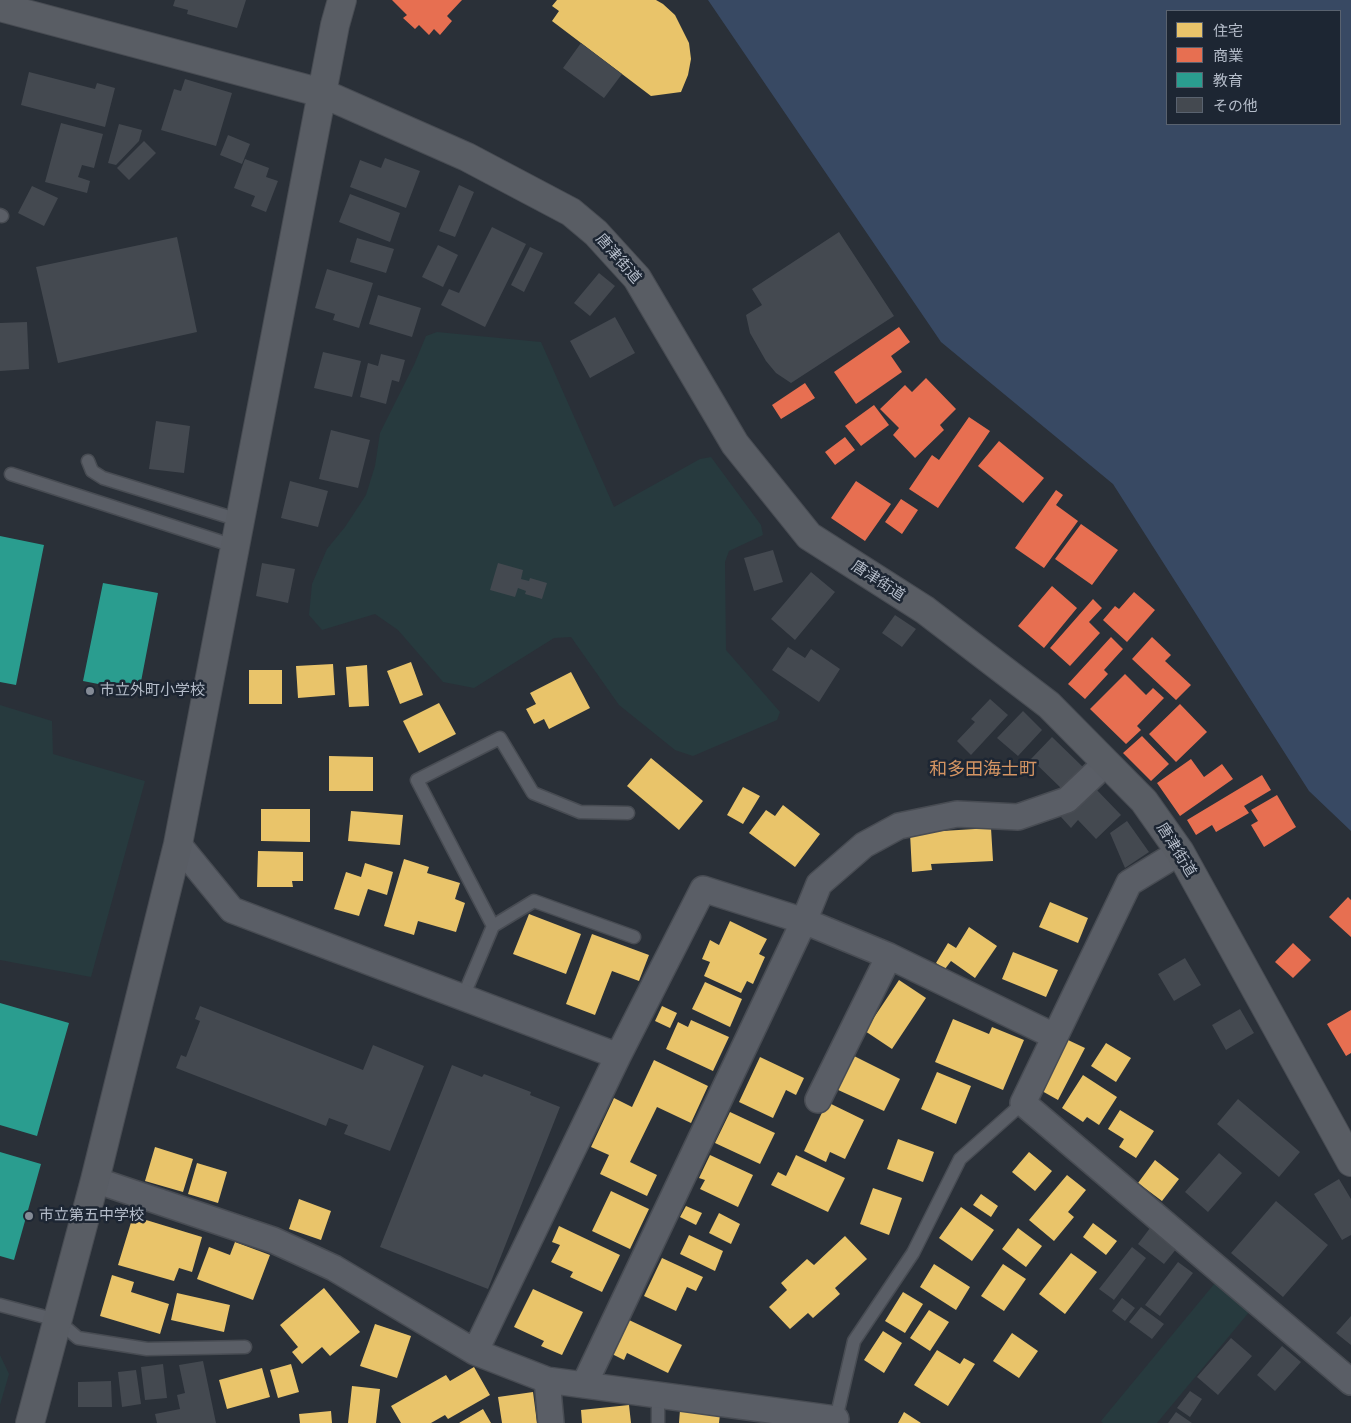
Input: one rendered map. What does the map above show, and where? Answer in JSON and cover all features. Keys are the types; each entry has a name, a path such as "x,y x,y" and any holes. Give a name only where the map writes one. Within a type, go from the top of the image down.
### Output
{"street":[{"path":"30,1423 95,1180 178,844 335,25 342,0"},
{"name":"唐津街道","path":"0,7 322,94 468,157 571,212 596,233 637,278 735,444 809,536 933,616 1049,705 1144,801 1180,852 1351,1162"},
{"path":"584,1384 804,921 819,884 864,845 899,826 957,814 1018,817 1068,800 1106,763"},
{"path":"178,844 232,910 618,1056"},
{"path":"1180,852 1129,883 1023,1103 1351,1382"},
{"path":"475,1352 618,1056 703,889 804,921 889,956 1054,1036"},
{"path":"818,1100 889,956"},
{"path":"95,1180 282,1244 334,1268 475,1352 547,1380 836,1421"},
{"path":"547,1380 551,1423"}],"lane":[{"path":"88,461 92,470 103,478 239,520"},
{"path":"12,474 234,546"},
{"path":"493,926 417,780 500,738 533,793 580,812 628,813"},
{"path":"462,997 493,926 534,901 634,937"},
{"path":"836,1421 854,1341 913,1253 960,1160 1023,1103"},
{"path":"0,1305 57,1320 78,1338 147,1349 245,1347"},
{"path":"658,1395 658,1423"}],"green space":[{"path":"437,332 541,342 614,507 700,459 711,457 761,525 763,535 729,551 725,562 726,650 780,712 777,720 693,756 675,750 619,705 571,637 554,638 474,688 443,682 398,630 375,614 322,630 309,615 312,584 327,549 345,527 366,495 375,466 380,433 414,365 426,336"},
{"path":"0,705 52,721 53,754 145,781 91,977 0,960"},
{"path":"1215,1283 1250,1311 1157,1423 1103,1423 1101,1421"},
{"path":"0,1355 9,1374 0,1405"}],"water":[{"path":"708,0 1351,0 1351,831 1309,791 1113,484 941,342"}],"building: 住宅":[{"path":"557,0 656,0 663,4 675,15 689,43 691,59 688,75 681,92 651,96 552,21 559,11 552,6"},
{"path":"411,662 423,695 400,704 387,671"},
{"path":"333,664 335,695 298,698 296,666"},
{"path":"367,665 369,706 349,707 346,667"},
{"path":"249,670 282,670 282,704 249,704"},
{"path":"571,672 590,708 549,729 544,719 534,724 526,709 536,704 530,693"},
{"path":"439,703 456,734 419,753 403,721"},
{"path":"329,756 373,757 373,791 329,791"},
{"path":"651,758 703,801 679,830 627,786"},
{"path":"743,787 760,796 743,824 727,815"},
{"path":"783,805 820,834 795,867 749,833 766,810 775,816"},
{"path":"261,809 310,809 310,842 261,841"},
{"path":"351,811 403,815 400,845 348,841"},
{"path":"991,828 993,861 931,864 932,870 912,872 910,833"},
{"path":"258,851 303,852 303,881 292,881 293,887 257,887"},
{"path":"404,859 429,867 427,873 460,883 455,899 465,903 456,932 418,921 414,935 384,926"},
{"path":"365,863 393,872 387,895 368,889 359,916 334,909 346,872 361,877"},
{"path":"1050,902 1088,918 1078,943 1039,927"},
{"path":"529,914 581,934 566,974 513,954"},
{"path":"730,921 767,939 759,954 765,957 753,984 747,981 741,993 704,976 710,962 702,959 710,940 719,945"},
{"path":"969,927 997,946 975,978 951,961 945,969 936,963 948,943 956,948"},
{"path":"592,934 649,955 639,981 612,971 595,1015 566,1004"},
{"path":"1013,952 1058,970 1046,997 1002,979"},
{"path":"899,980 926,998 892,1049 865,1031"},
{"path":"705,982 742,999 730,1027 692,1009"},
{"path":"662,1006 677,1013 670,1028 655,1021"},
{"path":"953,1019 989,1034 992,1027 1024,1040 1003,1090 935,1062"},
{"path":"691,1020 729,1037 713,1071 666,1049 678,1022 688,1027"},
{"path":"1068,1040 1085,1048 1058,1100 1042,1091"},
{"path":"1106,1043 1131,1058 1116,1082 1091,1066"},
{"path":"852,1055 900,1079 884,1111 836,1089"},
{"path":"760,1057 804,1078 796,1095 786,1090 773,1118 739,1102"},
{"path":"654,1060 708,1086 691,1123 657,1107 630,1162 657,1175 647,1196 600,1174 609,1155 591,1147 614,1098 632,1107"},
{"path":"937,1072 971,1086 956,1124 921,1109"},
{"path":"1083,1075 1117,1097 1099,1125 1087,1117 1083,1122 1062,1108"},
{"path":"827,1102 864,1120 845,1159 830,1152 826,1162 804,1151"},
{"path":"1120,1110 1154,1131 1136,1158 1119,1147 1124,1139 1108,1129"},
{"path":"730,1112 775,1133 760,1164 715,1143"},
{"path":"898,1139 934,1152 923,1182 887,1169"},
{"path":"155,1147 193,1159 183,1192 145,1181"},
{"path":"1029,1152 1052,1171 1035,1191 1012,1172"},
{"path":"710,1155 753,1175 738,1207 700,1189 705,1180 699,1178"},
{"path":"796,1155 845,1178 828,1212 771,1185 778,1172 786,1176"},
{"path":"1155,1160 1179,1179 1162,1201 1138,1183"},
{"path":"197,1163 227,1172 218,1203 188,1194"},
{"path":"1067,1175 1086,1190 1068,1212 1074,1217 1054,1241 1029,1220"},
{"path":"873,1188 902,1198 889,1235 860,1224"},
{"path":"611,1191 649,1209 630,1249 592,1231"},
{"path":"981,1194 998,1206 991,1217 973,1205"},
{"path":"299,1199 331,1211 321,1240 289,1229"},
{"path":"686,1206 702,1213 696,1225 680,1217"},
{"path":"961,1207 994,1230 972,1261 939,1238"},
{"path":"719,1213 740,1224 731,1244 709,1233"},
{"path":"133,1216 202,1237 192,1272 179,1268 174,1281 118,1265"},
{"path":"1093,1223 1117,1241 1106,1255 1083,1237"},
{"path":"559,1226 620,1255 602,1292 570,1277 573,1272 551,1262 560,1245 552,1242"},
{"path":"1018,1228 1042,1246 1026,1267 1002,1249"},
{"path":"689,1235 723,1251 715,1271 680,1254"},
{"path":"845,1236 867,1259 835,1288 840,1294 813,1318 808,1313 790,1329 769,1307 787,1290 781,1283 807,1259 814,1265"},
{"path":"235,1242 270,1255 253,1300 197,1279 209,1247 230,1255"},
{"path":"1071,1253 1097,1272 1065,1314 1039,1294"},
{"path":"662,1258 703,1277 696,1291 687,1287 676,1311 644,1296"},
{"path":"934,1264 970,1287 956,1310 920,1287"},
{"path":"1003,1264 1026,1279 1004,1311 981,1296"},
{"path":"112,1275 134,1282 131,1292 169,1304 160,1334 100,1316"},
{"path":"324,1288 360,1332 330,1356 322,1347 302,1364 292,1352 298,1347 280,1325"},
{"path":"533,1289 583,1312 562,1355 541,1346 544,1341 514,1327"},
{"path":"903,1292 923,1304 905,1333 885,1321"},
{"path":"177,1293 230,1305 224,1332 171,1320"},
{"path":"929,1310 949,1322 930,1351 910,1338"},
{"path":"629,1320 682,1345 668,1373 627,1353 624,1360 612,1354"},
{"path":"375,1324 411,1336 397,1378 360,1366"},
{"path":"883,1331 902,1343 884,1373 864,1360"},
{"path":"1012,1333 1038,1351 1019,1378 993,1361"},
{"path":"937,1350 960,1364 964,1358 975,1364 948,1406 914,1385"},
{"path":"291,1364 299,1392 278,1398 270,1370"},
{"path":"474,1367 490,1395 448,1419 445,1415 431,1423 401,1423 391,1406 446,1375 450,1381"},
{"path":"262,1368 270,1397 227,1409 219,1380"},
{"path":"352,1386 380,1389 376,1423 348,1423"},
{"path":"533,1392 537,1423 502,1423 498,1397"},
{"path":"629,1405 631,1423 582,1423 581,1410"},
{"path":"483,1409 491,1423 459,1423"},
{"path":"680,1410 720,1414 719,1423 679,1423"},
{"path":"331,1411 332,1423 300,1423 299,1414"},
{"path":"904,1412 921,1423 898,1423"}],"building: 商業":[{"path":"392,0 462,0 447,16 452,21 440,35 434,29 429,35 419,25 415,29 403,18 407,15"},
{"path":"899,327 910,342 891,356 902,372 856,404 834,372"},
{"path":"926,378 956,409 940,425 944,430 915,458 893,435 899,428 880,409 905,385 912,392"},
{"path":"805,383 815,398 781,419 772,405"},
{"path":"874,405 889,425 861,446 845,426"},
{"path":"969,417 990,431 938,508 909,489 932,455 939,460"},
{"path":"845,437 855,450 835,465 825,452"},
{"path":"999,441 1044,478 1023,503 978,466"},
{"path":"856,481 891,504 865,541 831,518"},
{"path":"1056,490 1063,495 1056,505 1078,521 1044,568 1015,548"},
{"path":"901,499 918,510 902,534 885,522"},
{"path":"1081,524 1118,550 1092,585 1055,559"},
{"path":"1052,586 1077,608 1044,648 1018,626"},
{"path":"1134,592 1155,610 1127,642 1103,620 1115,606 1119,609"},
{"path":"1093,599 1102,608 1089,622 1100,633 1070,666 1050,648"},
{"path":"1111,637 1123,649 1104,670 1108,674 1085,699 1068,684"},
{"path":"1152,637 1171,655 1165,661 1191,685 1176,700 1132,659"},
{"path":"1125,674 1146,695 1153,688 1164,698 1137,726 1141,730 1126,744 1090,709"},
{"path":"1180,704 1207,732 1176,762 1149,734"},
{"path":"1142,736 1169,764 1151,781 1123,753"},
{"path":"1191,759 1204,777 1222,764 1233,779 1180,816 1157,783"},
{"path":"1262,775 1271,790 1244,806 1249,813 1216,832 1212,825 1196,835 1187,820"},
{"path":"1277,795 1296,827 1264,847 1251,825 1258,821 1251,810"},
{"path":"1348,897 1351,900 1351,937 1329,917"},
{"path":"1293,943 1311,960 1293,978 1275,962"},
{"path":"1351,1010 1351,1053 1346,1056 1327,1024"}],"building: 教育":[{"path":"0,536 44,545 16,685 0,682"},
{"path":"103,583 158,593 139,692 83,681"},
{"path":"0,1003 69,1023 37,1136 0,1125"},
{"path":"0,1152 41,1164 14,1260 0,1256"}],"building: その他":[{"path":"175,0 246,0 237,28 187,14 188,10 173,6"},
{"path":"581,43 622,74 604,98 563,68"},
{"path":"29,72 95,89 97,83 115,88 105,127 21,105"},
{"path":"185,79 232,93 216,146 161,130 174,89 181,91"},
{"path":"61,123 103,134 94,168 82,165 78,177 90,181 87,193 45,182"},
{"path":"119,124 142,130 139,141 116,165 108,163"},
{"path":"228,135 250,144 242,164 220,155"},
{"path":"144,141 156,153 129,180 117,168"},
{"path":"385,158 420,171 406,208 350,187 360,160 381,168"},
{"path":"245,159 269,168 266,177 278,181 266,212 251,206 255,196 234,188"},
{"path":"459,185 474,192 455,237 439,231"},
{"path":"32,186 58,198 44,226 18,213"},
{"path":"350,194 400,213 390,242 339,222"},
{"path":"492,227 526,244 485,327 441,305 449,289 459,293"},
{"path":"839,232 894,316 791,383 776,373 766,361 750,333 746,315 762,305 752,289"},
{"path":"177,237 197,332 58,363 36,267"},
{"path":"357,238 394,249 386,273 350,262"},
{"path":"438,245 458,255 443,287 422,277"},
{"path":"530,247 543,253 524,292 511,285"},
{"path":"327,269 373,283 359,328 333,320 335,314 315,308"},
{"path":"599,273 615,286 590,316 574,303"},
{"path":"378,295 421,308 412,337 369,324"},
{"path":"615,317 635,353 590,378 570,341"},
{"path":"27,322 29,369 0,371 0,323"},
{"path":"323,352 361,361 352,397 314,388"},
{"path":"381,354 405,360 399,382 392,380 386,404 360,397 368,363 378,366"},
{"path":"156,421 190,426 184,473 149,469"},
{"path":"331,430 370,440 358,488 319,479"},
{"path":"290,481 328,491 318,527 281,518"},
{"path":"773,550 783,582 754,591 744,558"},
{"path":"262,563 295,569 288,603 256,596"},
{"path":"498,563 523,570 521,579 529,581 530,578 547,583 542,599 525,594 526,591 518,588 515,597 490,590"},
{"path":"811,572 835,592 795,640 771,619"},
{"path":"895,615 916,629 902,647 882,633"},
{"path":"788,647 805,658 811,649 840,669 819,702 772,670"},
{"path":"990,699 1008,715 971,755 957,741 975,722 971,719"},
{"path":"1023,711 1042,730 1018,756 997,738"},
{"path":"1052,737 1084,768 1063,790 1031,759"},
{"path":"1093,786 1121,815 1096,839 1078,820 1071,828 1061,817"},
{"path":"1127,821 1149,852 1125,868 1110,833"},
{"path":"1185,958 1201,985 1174,1001 1158,974"},
{"path":"200,1006 363,1070 373,1045 424,1066 390,1151 344,1134 348,1125 329,1118 326,1126 176,1068 181,1055 186,1057 200,1021 195,1019"},
{"path":"1240,1009 1254,1033 1226,1050 1212,1025"},
{"path":"452,1065 482,1077 484,1074 531,1092 530,1095 560,1107 488,1289 380,1247"},
{"path":"1238,1099 1300,1152 1279,1177 1217,1124"},
{"path":"1219,1153 1242,1173 1208,1212 1185,1192"},
{"path":"1339,1179 1351,1199 1351,1235 1342,1240 1314,1194"},
{"path":"1276,1201 1328,1245 1283,1297 1231,1253"},
{"path":"1150,1228 1177,1248 1164,1264 1138,1244"},
{"path":"1132,1247 1146,1258 1114,1300 1099,1289"},
{"path":"1178,1262 1193,1273 1160,1316 1145,1305"},
{"path":"1122,1298 1135,1308 1125,1321 1112,1311"},
{"path":"1141,1307 1164,1324 1152,1339 1129,1322"},
{"path":"1351,1316 1351,1345 1336,1333"},
{"path":"1231,1338 1252,1356 1218,1395 1197,1377"},
{"path":"1282,1346 1301,1362 1275,1391 1257,1375"},
{"path":"203,1361 216,1423 157,1423 155,1414 180,1409 177,1395 185,1393 179,1365"},
{"path":"163,1364 167,1398 145,1400 141,1367"},
{"path":"136,1370 141,1404 122,1407 118,1372"},
{"path":"111,1381 112,1407 78,1407 78,1382"},
{"path":"1190,1391 1202,1399 1190,1417 1177,1408"},
{"path":"1176,1412 1192,1423 1168,1423"}],"place":[{"name":"市立外町小学校","path":"90,691"},
{"name":"市立第五中学校","path":"29,1216"}],"district":[{"name":"和多田海士町","path":"983,770"}]}
